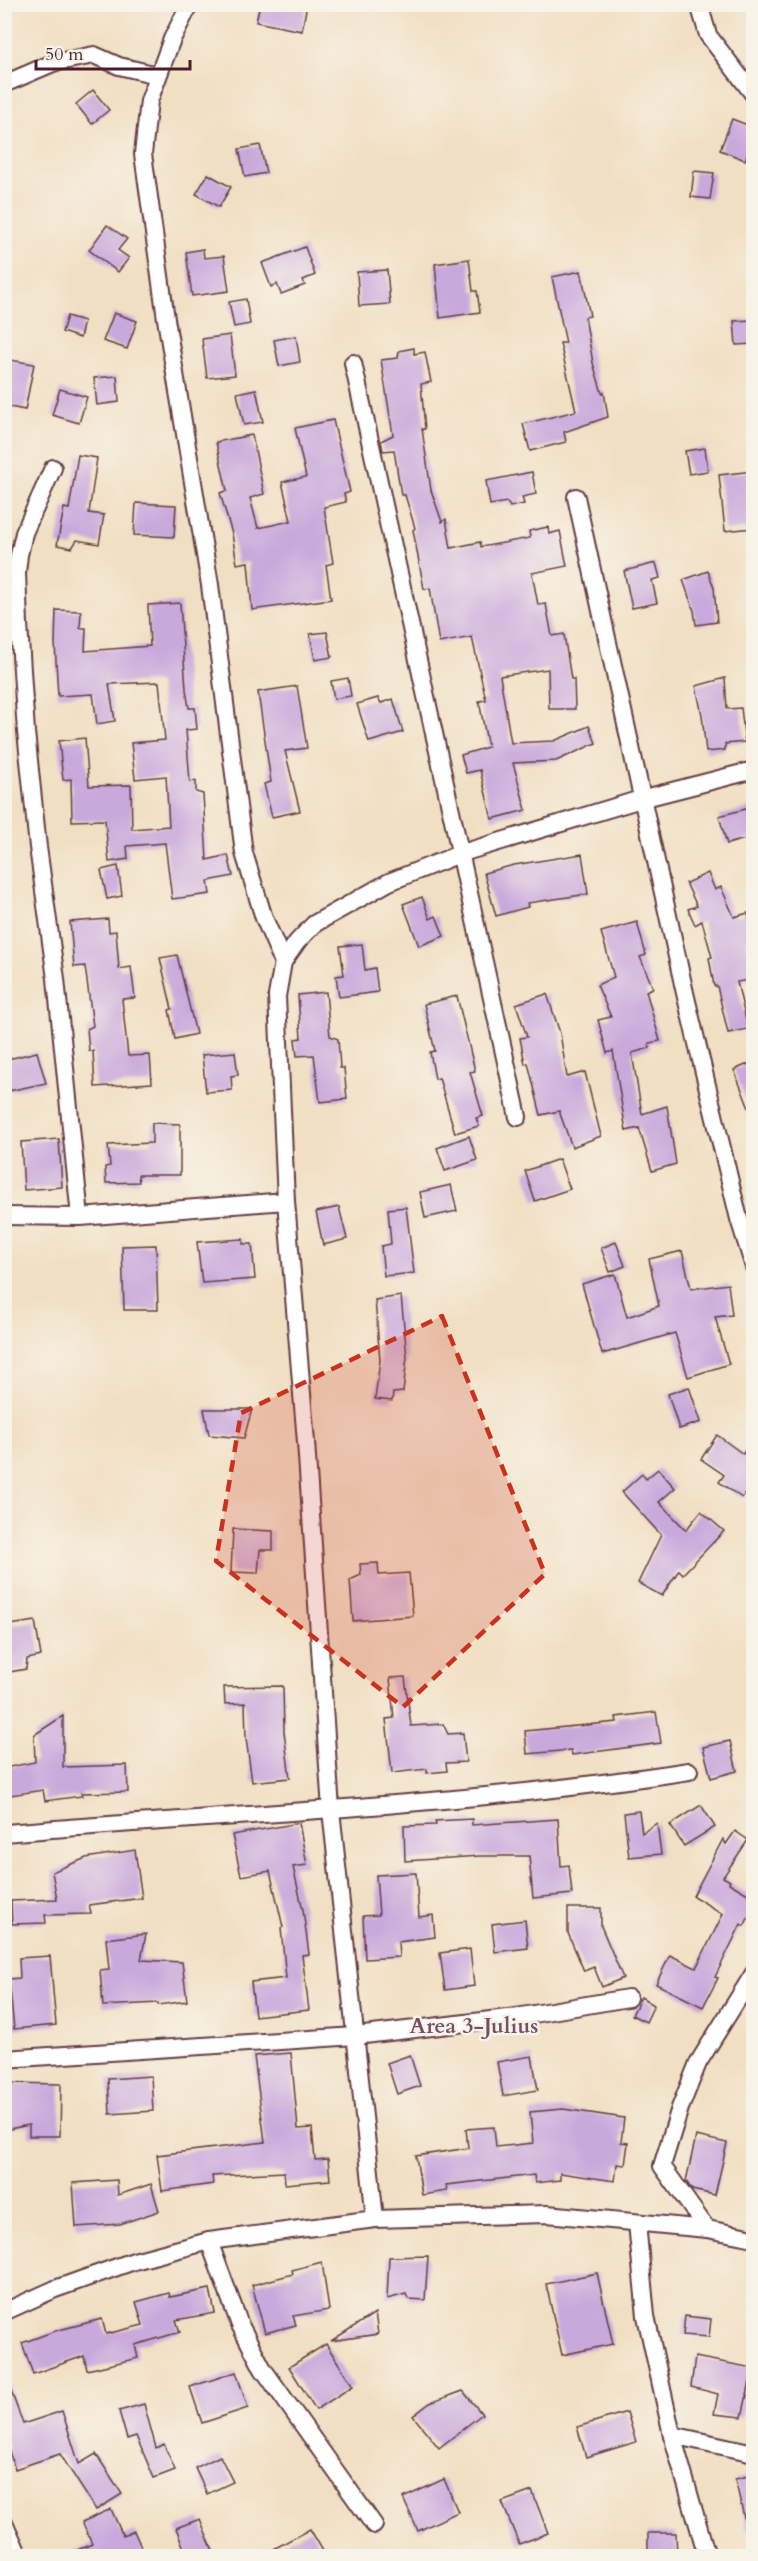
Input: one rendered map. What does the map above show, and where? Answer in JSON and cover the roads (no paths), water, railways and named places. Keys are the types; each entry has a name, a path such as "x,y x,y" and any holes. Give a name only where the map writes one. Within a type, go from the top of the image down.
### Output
{"street":[{"path":"190,4 157,75 149,101 142,154 168,331 210,585 244,853 264,918 283,962"},
{"path":"699,4 708,36 753,95"},
{"path":"4,84 53,63 94,55 119,66 157,75"},
{"path":"353,363 518,1117"},
{"path":"53,468 24,533 17,572 26,732 38,847 56,979 80,1217"},
{"path":"576,497 685,993 739,1219 753,1267"},
{"path":"375,2219 331,1810 306,1442 286,1201 277,996 283,962 314,924 389,882 462,853 641,799 753,770"},
{"path":"4,1216 80,1217 286,1201"},
{"path":"4,1833 485,1797 603,1784 688,1771"},
{"path":"707,2229 662,2166 680,2108 698,2063 753,1972"},
{"path":"4,2059 356,2036 516,2017 628,1998"},
{"path":"4,2312 55,2289 134,2261 209,2241 375,2219 547,2214 707,2229 753,2238"},
{"path":"637,2223 646,2316 672,2435 707,2556"},
{"path":"209,2241 240,2325 263,2369 374,2525"},
{"path":"672,2435 753,2453"},
{"path":"4,2522 19,2556"}],"district":[{"name":"Area 3-Julius","path":"474,2026"}]}
